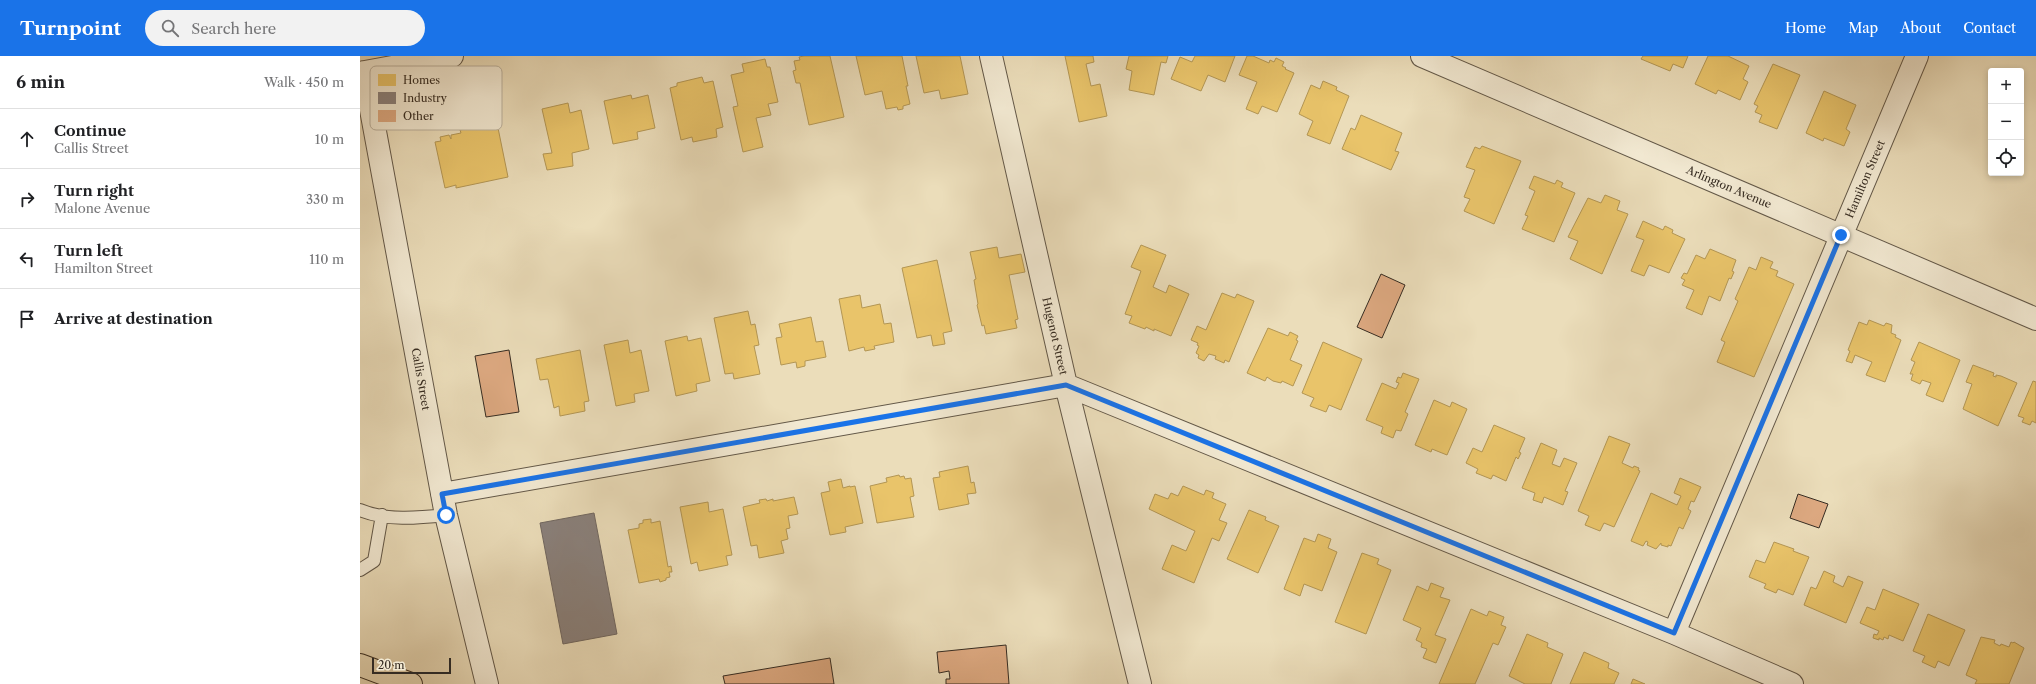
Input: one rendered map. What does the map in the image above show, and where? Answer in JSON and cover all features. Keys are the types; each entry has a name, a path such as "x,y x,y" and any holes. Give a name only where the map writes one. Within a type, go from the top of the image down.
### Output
{"main road":[{"path":"360,665 388,680 411,684"}],"street":[{"path":"399,66 452,56"},
{"name":"Hugenot Street","path":"991,56 1066,385 1140,684"},
{"name":"Arlington Avenue","path":"1422,56 2036,319"},
{"name":"Hamilton Street","path":"1674,633 1917,56"},
{"name":"Callis Street","path":"362,73 370,115"},
{"name":"Callis Street","path":"373,130 444,505 487,684"},
{"path":"444,505 1066,385 1674,633 1792,684"}],"lane":[{"path":"360,510 371,515 417,518 444,505"},
{"path":"360,570 374,561 382,516"}],"building: Homes":[{"path":"830,56 844,117 809,125 800,83 796,83 793,71 796,70 794,61 800,60 799,57"},
{"path":"856,56 902,56 910,104 903,106 903,109 898,110 897,107 886,109 882,91 865,95"},
{"path":"916,56 960,56 968,94 941,99 939,90 924,93"},
{"path":"1065,56 1093,56 1094,62 1086,64 1091,86 1100,84 1107,116 1079,122"},
{"path":"1129,56 1168,56 1166,63 1161,62 1154,95 1129,90 1132,71 1126,69"},
{"path":"1195,56 1235,56 1225,82 1208,75 1201,91 1171,79 1180,57 1192,62"},
{"path":"1247,56 1253,56 1269,63 1270,60 1274,62 1276,58 1284,62 1282,66 1286,68 1285,69 1294,73 1277,112 1262,106 1258,114 1246,109 1257,82 1239,75"},
{"path":"1643,56 1688,56 1683,68 1673,64 1670,71 1641,59"},
{"path":"1708,56 1728,56 1749,66 1743,79 1748,82 1740,100 1718,90 1716,94 1695,84"},
{"path":"765,59 767,67 770,67 778,102 768,104 771,115 756,118 763,147 743,152 733,107 738,106 731,75 744,72 742,64"},
{"path":"1773,64 1800,75 1777,129 1759,122 1762,115 1755,112 1758,106 1754,104"},
{"path":"702,77 704,83 713,81 723,127 716,129 717,137 693,142 692,137 681,140 670,88 677,86 677,83"},
{"path":"1323,81 1337,87 1336,90 1349,96 1330,144 1307,135 1313,121 1299,114 1311,85 1320,89"},
{"path":"1824,91 1856,105 1846,129 1850,132 1844,146 1824,138 1823,141 1806,133"},
{"path":"631,95 632,99 648,95 655,128 637,132 638,139 613,144 604,101"},
{"path":"568,103 570,113 581,110 589,149 572,153 573,166 547,170 543,154 552,153 542,109"},
{"path":"1361,115 1402,133 1395,151 1399,152 1391,170 1342,149 1351,128 1355,130"},
{"path":"460,130 498,130 508,177 456,188 456,185 445,188 435,142 441,141 440,137 449,135 451,139 451,135 461,133"},
{"path":"1482,146 1521,161 1494,224 1464,211 1470,199 1464,197 1475,170 1466,167 1475,147 1480,149"},
{"path":"1534,176 1555,184 1557,180 1563,183 1561,187 1575,193 1554,242 1522,229 1528,216 1525,215 1535,191 1529,188"},
{"path":"1605,195 1620,201 1617,210 1628,214 1602,274 1570,259 1578,241 1568,237 1588,198 1601,203"},
{"path":"1643,221 1663,230 1665,226 1673,230 1672,233 1685,239 1669,273 1649,265 1644,276 1631,271 1644,240 1636,237"},
{"path":"1141,245 1166,255 1153,287 1166,293 1169,285 1189,294 1171,336 1154,329 1154,331 1146,327 1145,329 1129,323 1132,316 1125,314 1141,271 1131,267"},
{"path":"997,247 999,258 1021,254 1025,272 1009,275 1018,319 1015,320 1017,328 986,334 984,325 982,326 977,305 974,280 976,279 970,252"},
{"path":"1710,249 1736,260 1732,271 1734,272 1731,279 1729,278 1720,301 1709,296 1702,315 1686,308 1694,290 1682,285 1685,280 1681,278 1684,273 1687,274 1696,255 1705,259"},
{"path":"1761,257 1773,262 1770,268 1778,271 1776,276 1794,284 1754,377 1717,362 1725,342 1721,340 1738,301 1735,299 1749,267 1756,270"},
{"path":"937,260 952,331 943,333 945,344 933,346 931,335 917,338 902,268"},
{"path":"1222,293 1235,298 1237,294 1254,301 1229,362 1225,360 1224,363 1215,359 1216,356 1209,354 1204,361 1198,358 1199,355 1196,353 1199,346 1197,345 1198,343 1191,340 1197,326 1206,330"},
{"path":"860,295 862,308 880,304 884,324 891,323 894,342 874,346 875,349 865,351 864,347 849,351 839,299"},
{"path":"748,311 751,325 755,324 759,345 754,346 760,374 734,379 733,373 725,374 714,318"},
{"path":"811,317 816,342 823,341 826,357 805,361 805,366 797,368 796,362 781,365 776,338 782,337 779,324"},
{"path":"1869,320 1884,326 1886,323 1892,325 1891,333 1896,335 1895,337 1901,340 1885,382 1866,375 1872,362 1855,355 1852,363 1846,361 1850,351 1848,350 1859,322 1867,325"},
{"path":"1268,328 1288,336 1290,332 1298,336 1296,340 1298,341 1290,360 1302,365 1293,386 1282,381 1281,383 1273,381 1267,377 1265,381 1247,373"},
{"path":"687,336 688,341 701,338 710,381 696,384 697,391 676,396 665,341"},
{"path":"628,340 630,353 641,350 649,391 634,394 635,402 616,406 604,345"},
{"path":"1323,342 1362,359 1341,410 1329,405 1326,412 1310,406 1314,398 1302,393"},
{"path":"1919,342 1960,360 1943,402 1926,395 1931,383 1922,380 1920,384 1911,380 1913,374 1910,374 1915,362 1911,360"},
{"path":"580,350 589,401 584,402 585,411 560,416 559,406 554,408 548,379 540,380 536,359"},
{"path":"1973,365 1994,373 1993,376 2001,376 2017,383 1998,426 1963,409 1972,384 1966,382"},
{"path":"1403,373 1419,379 1405,412 1408,414 1401,431 1396,430 1393,438 1381,433 1383,427 1366,420 1382,383 1396,389 1399,383 1396,382 1398,377 1401,378"},
{"path":"2033,381 2036,382 2036,423 2032,421 2030,425 2022,422 2024,418 2018,416"},
{"path":"1434,400 1450,407 1452,402 1467,409 1447,455 1432,449 1431,452 1415,445"},
{"path":"1494,425 1525,438 1519,452 1521,453 1518,459 1516,457 1506,481 1493,475 1491,479 1476,473 1478,469 1466,463 1473,448 1482,452"},
{"path":"1609,436 1630,444 1622,463 1633,468 1634,466 1639,468 1638,470 1640,471 1614,527 1604,523 1600,531 1585,525 1589,516 1578,511"},
{"path":"1541,443 1557,450 1552,464 1560,467 1564,458 1577,463 1565,491 1568,492 1563,505 1544,497 1542,503 1533,500 1535,493 1522,488"},
{"path":"968,466 971,483 974,482 976,493 967,494 969,504 939,510 933,478 940,477 939,472"},
{"path":"899,475 900,477 904,476 905,479 911,478 914,496 910,497 914,517 877,523 870,486 887,482 886,478"},
{"path":"1680,478 1701,487 1694,502 1691,501 1688,509 1691,511 1683,529 1679,527 1671,546 1668,545 1668,547 1661,545 1661,543 1656,549 1647,545 1648,542 1646,541 1643,546 1631,541 1651,493 1677,505 1681,496 1674,493"},
{"path":"841,479 843,488 855,486 863,523 845,527 846,532 830,535 821,493 830,491 828,482"},
{"path":"1183,486 1204,495 1206,490 1214,493 1212,498 1226,504 1219,520 1227,523 1219,541 1212,538 1194,583 1162,569 1172,545 1186,551 1195,531 1149,509 1155,494 1168,499 1171,493 1178,496"},
{"path":"794,497 798,514 788,516 790,528 786,529 788,539 781,541 784,553 759,558 757,545 751,546 743,507 760,503 759,500 766,499 767,501 773,499 773,501"},
{"path":"708,502 709,512 723,509 732,555 726,556 728,565 699,571 697,562 691,564 680,507"},
{"path":"1249,510 1266,517 1265,520 1279,526 1258,573 1227,559"},
{"path":"651,519 651,523 660,521 668,567 671,566 672,572 669,572 670,577 660,582 659,579 639,583 628,530 639,528 639,524 643,523 643,520"},
{"path":"1318,534 1331,539 1328,548 1337,552 1322,591 1304,584 1300,596 1284,589 1304,538 1315,542"},
{"path":"1774,542 1794,549 1793,551 1809,557 1793,595 1778,589 1776,593 1764,588 1766,584 1749,577 1756,560 1765,563"},
{"path":"1362,553 1379,559 1377,564 1391,570 1366,634 1335,622"},
{"path":"1824,571 1835,576 1833,582 1843,587 1848,576 1863,582 1846,623 1804,605 1811,587 1816,589"},
{"path":"1431,583 1444,588 1440,597 1450,600 1435,635 1446,639 1436,663 1423,658 1427,649 1421,647 1422,643 1416,640 1421,628 1403,620 1417,586 1428,591"},
{"path":"1883,589 1919,604 1903,641 1889,635 1888,639 1884,637 1883,640 1873,638 1874,634 1877,635 1879,631 1860,623 1867,607 1875,610"},
{"path":"1471,609 1487,616 1489,611 1504,617 1501,625 1506,627 1498,645 1493,643 1475,684 1439,684"},
{"path":"1928,614 1965,630 1949,666 1938,661 1935,668 1922,662 1925,656 1913,651"},
{"path":"1527,634 1548,643 1547,647 1563,654 1551,684 1525,684 1509,676"},
{"path":"1981,637 1995,640 1994,643 2000,646 2001,644 2009,647 2011,642 2014,642 2024,648 2009,684 1975,684 1977,680 1966,675"},
{"path":"1584,652 1609,663 1608,668 1619,673 1614,684 1570,684"},
{"path":"1633,679 1645,684 1631,684"}],"building: Industry":[{"path":"594,513 617,634 563,644 540,523"}],"building: Other":[{"path":"1381,274 1405,285 1382,338 1357,327"},
{"path":"509,350 519,412 486,417 475,356"},
{"path":"1798,494 1828,504 1819,528 1790,518"},
{"path":"1006,645 1009,684 946,684 946,679 950,679 949,671 939,673 937,652"},
{"path":"830,658 834,684 725,684 723,676"}],"route":[{"path":"446,515 442,494 1066,385 1674,633 1841,235"}]}
